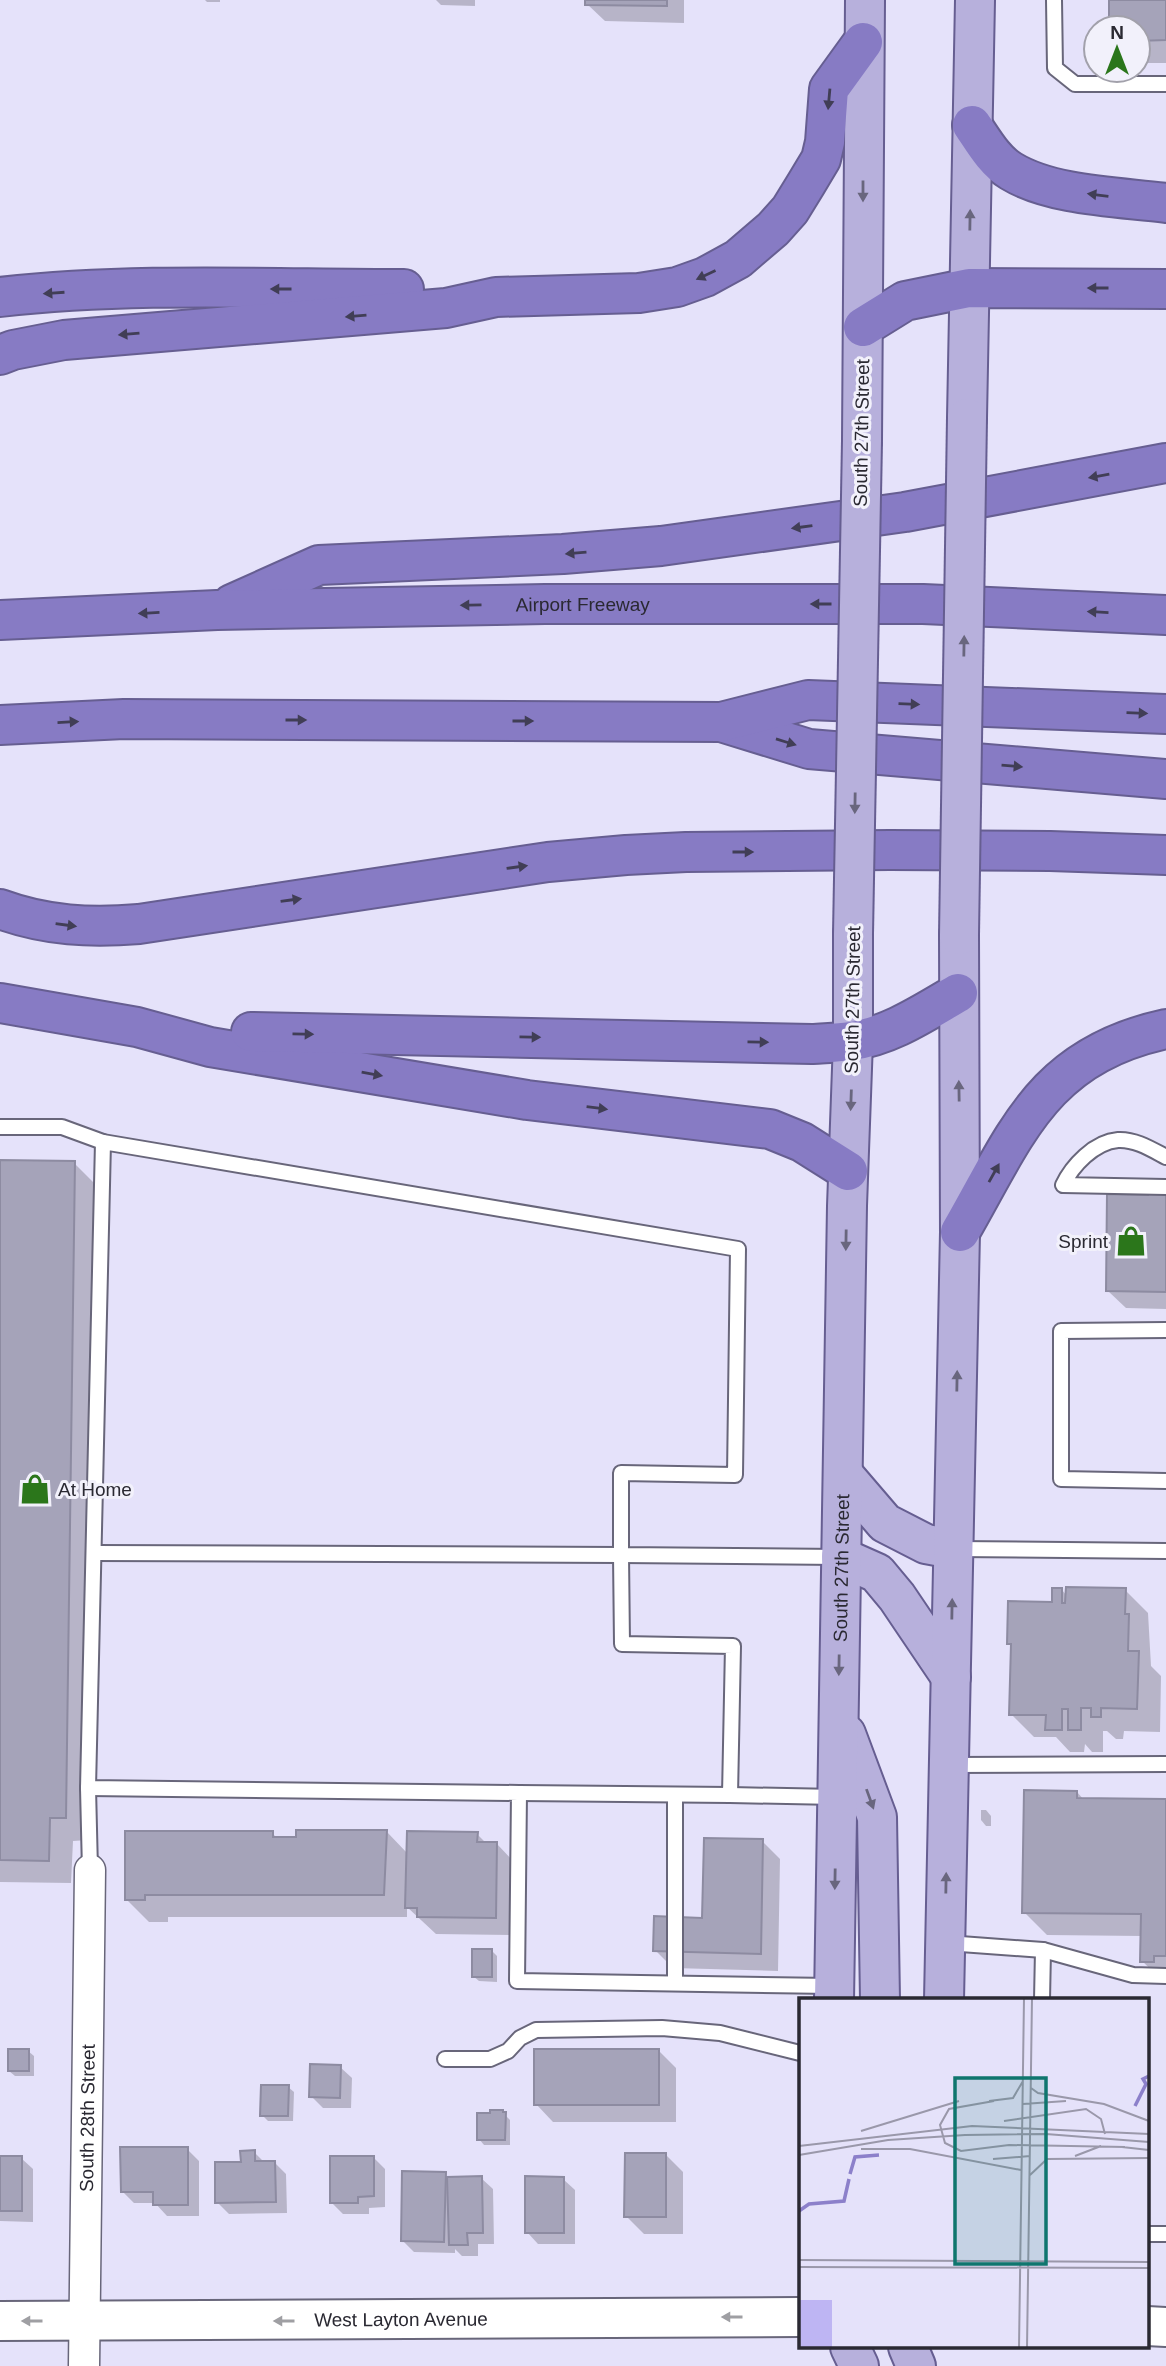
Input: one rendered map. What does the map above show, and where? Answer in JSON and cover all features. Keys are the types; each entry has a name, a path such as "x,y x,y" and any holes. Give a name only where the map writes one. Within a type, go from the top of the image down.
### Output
{"highway":[{"path":"0,298 136,289 445,289 496,297 639,293 677,287 705,277 738,259 773,229 790,210 821,159 828,128 829,89 863,42"},
{"path":"972,125 993,155 1010,171 1022,176 1056,189 1166,203"},
{"path":"863,327 905,301 969,288 1166,289"},
{"path":"0,355 13,349 64,340 446,308 496,297"},
{"path":"217,610 319,565 563,554 661,546 905,512 1166,463"},
{"name":"Airport Freeway","path":"0,620 217,610 545,604 923,604 1166,615"},
{"path":"0,725 124,719 721,722 808,700 1166,714"},
{"path":"721,722 809,749 1166,779"},
{"path":"0,909 47,922 82,927 139,924 548,862 674,852 1050,851 1166,855"},
{"path":"137,1027 300,1035 812,1044 853,1041 884,1032 914,1019 958,992"},
{"path":"0,1003 137,1027 211,1046 527,1100 771,1129 803,1142 848,1171"},
{"path":"960,1233 1022,1123 1057,1081 1103,1049 1141,1034 1166,1028"}],"main road":[{"name":"South 27th Street","path":"834,1993 848,1171 853,1041 865,0"},
{"path":"944,1998 960,1233 958,992 975,0"},
{"path":"842,1474 885,1523 926,1544 953,1549"},
{"path":"841,1557 877,1573 897,1597 951,1677"},
{"path":"838,1712 877,1817 880,1998"},
{"name":"West Layton Avenue","path":"0,2321 799,2317"},
{"path":"1148,2326 1166,2326"},
{"path":"834,2348 834,2366"},
{"path":"850,2348 859,2366"},
{"path":"908,2348 916,2366"},
{"path":"935,2348 935,2366"}],"street":[{"name":"South 28th Street","path":"84,2366 90,1870"}],"lane":[{"path":"1054,0 1055,68 1075,84 1166,84"},
{"path":"0,1127 62,1127 103,1142 738,1249 735,1475 621,1473 622,1644 733,1646 730,1795"},
{"path":"1166,1157 1141,1144 1117,1140 1093,1150 1070,1170 1063,1185 1166,1187"},
{"path":"90,1870 88,1788 103,1142"},
{"path":"1166,1330 1061,1331 1061,1479 1166,1481"},
{"path":"953,1549 1166,1551"},
{"path":"94,1553 841,1557"},
{"path":"949,1765 1166,1764"},
{"path":"88,1788 837,1797"},
{"path":"519,1793 517,1980 675,1983 834,1993"},
{"path":"675,1983 676,1795"},
{"path":"945,1943 1043,1950 1133,1975 1166,1976"},
{"path":"1042,1998 1043,1950"},
{"path":"445,2059 490,2059 508,2051 520,2038 536,2030 662,2028 720,2033 799,2053"},
{"path":"1148,2234 1166,2234"}],"building":[{"path":"585,0 667,0 667,6 585,5"},
{"path":"1109,0 1166,0 1166,40 1152,40 1152,14 1109,14"},
{"name":"At Home","path":"0,1160 75,1161 66,1818 50,1818 49,1861 0,1860"},
{"path":"1148,1191 1166,1191 1166,1292 1106,1291 1107,1194 1148,1195"},
{"path":"1066,1587 1126,1588 1125,1614 1129,1614 1128,1651 1139,1651 1137,1709 1101,1708 1101,1717 1091,1717 1091,1708 1081,1708 1081,1730 1068,1730 1068,1709 1062,1709 1062,1730 1045,1730 1046,1715 1009,1715 1011,1644 1007,1644 1008,1601 1052,1602 1052,1588 1062,1588 1062,1603 1065,1603"},
{"path":"1024,1790 1077,1791 1077,1798 1166,1799 1166,1956 1154,1956 1154,1962 1140,1962 1141,1914 1022,1913"},
{"path":"296,1830 387,1830 384,1895 145,1895 145,1900 125,1900 125,1831 273,1831 273,1837 296,1837"},
{"path":"407,1831 478,1832 477,1842 497,1842 496,1918 417,1917 417,1908 405,1908"},
{"path":"704,1838 763,1839 761,1954 653,1951 654,1916 702,1918"},
{"path":"472,1949 492,1949 492,1977 472,1977"},
{"path":"8,2049 29,2049 29,2071 8,2071"},
{"path":"534,2049 659,2049 659,2105 534,2105"},
{"path":"310,2064 341,2065 340,2098 309,2097"},
{"path":"261,2085 289,2085 288,2116 260,2116"},
{"path":"490,2110 506,2112 505,2140 477,2140 477,2113 490,2113"},
{"path":"120,2147 188,2147 188,2205 153,2205 153,2192 121,2192"},
{"path":"255,2150 255,2161 275,2161 276,2202 215,2203 215,2162 241,2162 240,2151"},
{"path":"625,2153 666,2153 666,2217 624,2217"},
{"path":"0,2156 22,2156 22,2211 0,2211"},
{"path":"330,2156 374,2156 374,2196 358,2197 358,2203 330,2203"},
{"path":"402,2171 446,2172 444,2242 401,2241"},
{"path":"482,2176 483,2233 467,2233 468,2245 449,2245 447,2177"},
{"path":"525,2176 564,2177 564,2233 525,2233"}],"place":[{"name":"Sprint","path":"1131,1241"},
{"name":"At Home","path":"35,1489"}]}
